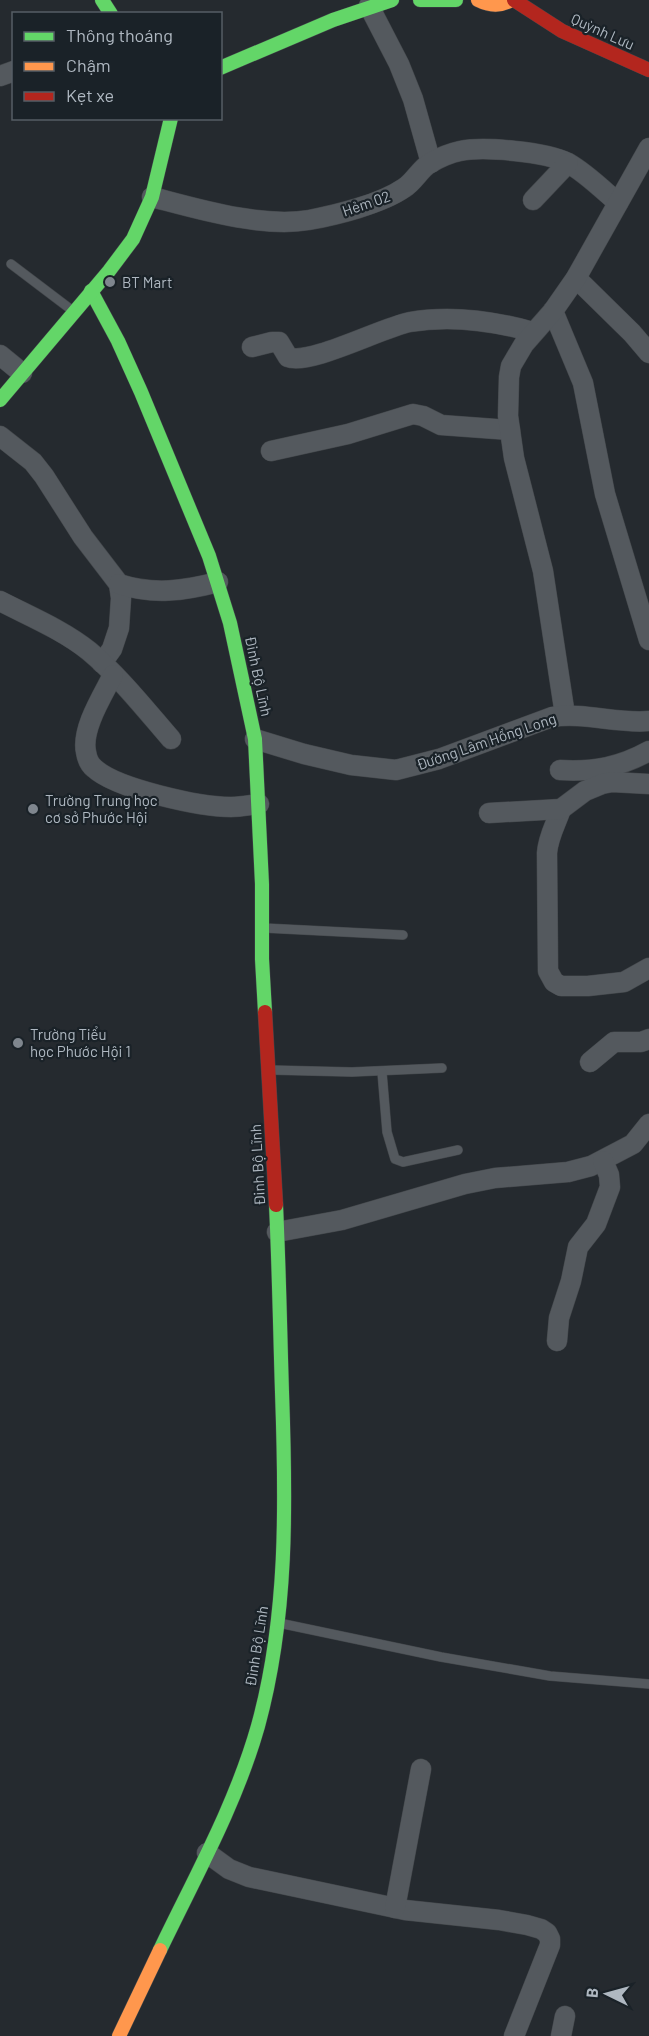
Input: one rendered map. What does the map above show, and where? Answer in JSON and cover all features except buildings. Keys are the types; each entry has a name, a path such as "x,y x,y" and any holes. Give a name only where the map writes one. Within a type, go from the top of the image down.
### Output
{"street":[{"path":"222,67 369,6 393,0"},
{"path":"420,0 456,0"},
{"path":"478,0 491,6 499,6 513,0"},
{"name":"Quỳnh Lưu","path":"513,0 533,15 566,33 649,70"},
{"path":"369,6 399,63 413,99 431,163"},
{"path":"0,400 109,271 133,238 152,196 171,120"},
{"path":"565,715 543,571 514,458 508,416 509,377 517,355 533,332 553,311 576,278 649,148"},
{"name":"Hẻm 02","path":"152,196 252,220 272,222 308,220 355,209 393,194 408,185 431,163 459,152 480,150 528,153 568,163"},
{"path":"533,200 568,163 618,203"},
{"path":"576,278 649,353"},
{"name":"Đinh Bộ Lĩnh","path":"91,291 118,341 141,392 218,582 230,623 255,739 259,804 261,928 277,1232 285,1521 277,1622 258,1725 240,1778 207,1853 118,2036"},
{"path":"553,311 583,383 605,495 649,640"},
{"path":"252,347 279,342 288,357 295,359 334,349 397,326 428,321 490,322 533,332"},
{"path":"0,355 22,373"},
{"path":"271,451 348,434 413,414 441,424 510,430"},
{"path":"0,436 33,462 45,476 83,537 119,584 121,598 119,627 86,738 85,750 93,767 114,780 189,802 229,807 259,804"},
{"path":"119,584 135,589 166,591 194,588 218,582"},
{"path":"0,601 88,650 171,739"},
{"name":"Đường Lâm Hồng Long","path":"255,739 351,765 396,770 430,762 530,724 565,715 637,722 649,721"},
{"path":"560,770 601,770 620,765 649,751"},
{"path":"489,813 561,809 585,791 602,783 649,784"},
{"path":"561,809 549,838 547,853 548,971 550,978 561,986 612,984 624,982 649,968"},
{"path":"590,1062 614,1042 641,1042 649,1039"},
{"path":"277,1232 342,1220 465,1184 495,1178 568,1172 603,1161 633,1144 649,1124"},
{"path":"557,1341 559,1318 571,1281 578,1247 596,1224 610,1187 609,1175 603,1161"},
{"path":"395,1908 421,1769"},
{"path":"207,1853 229,1869 249,1877 395,1908 500,1920 541,1929 547,1933 550,1945 514,2036"},
{"path":"561,2036 565,2016"}],"lane":[{"path":"11,264 73,311"},
{"path":"261,928 403,934"},
{"path":"268,1070 382,1072 441,1068"},
{"path":"382,1072 387,1131 395,1159 403,1162 458,1150"},
{"path":"277,1622 441,1658 539,1674 649,1684"}],"traffic: fast":[{"path":"102,0 110,12"},
{"path":"222,67 333,20 392,0"},
{"path":"420,0 456,0"},
{"path":"0,400 109,271 133,239 152,197 171,120"},
{"path":"91,291 118,341 141,392 209,556 230,623 255,739 265,1012"},
{"path":"160,1950 227,1812 249,1755 268,1685 275,1643 280,1602 284,1518 276,1205"}],"traffic: slow":[{"path":"478,0 495,5 511,0"},
{"path":"119,2036 160,1950"}],"traffic: jam":[{"path":"514,0 562,31 649,70"},
{"path":"265,1012 276,1205"}],"place":[{"name":"BT Mart","path":"110,282"},
{"name":"Trường Trung học cơ sở Phước Hội","path":"33,809"},
{"name":"Trường Tiểu học Phước Hội 1","path":"18,1043"}]}
